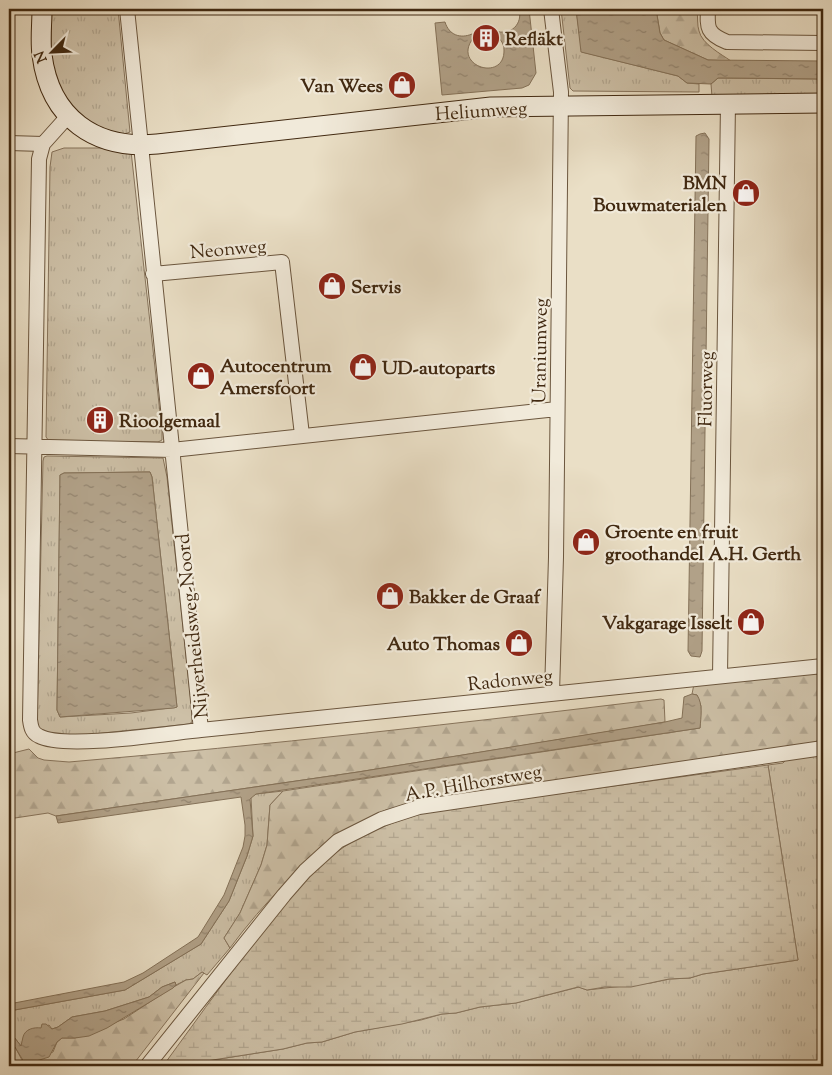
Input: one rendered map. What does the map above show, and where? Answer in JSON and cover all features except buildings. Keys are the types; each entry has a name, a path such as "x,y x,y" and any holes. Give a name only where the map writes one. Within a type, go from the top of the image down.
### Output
{"street":[{"path":"42,9 41,53 44,70 58,102 81,128 106,140 141,146"},
{"name":"Nijverheidsweg-Noord","path":"43,144 40,159 34,446 31,728 36,735 47,739 68,741 201,730 127,9"},
{"name":"Uraniumweg","path":"552,9 561,92 556,557 552,693"},
{"path":"708,9 708,26 716,38 727,42 823,42"},
{"name":"Fluorweg","path":"720,676 728,103"},
{"name":"Heliumweg","path":"141,146 491,107 823,103"},
{"path":"9,143 43,144 68,115"},
{"name":"Neonweg","path":"153,274 282,262 302,435"},
{"path":"9,446 172,450 557,409"},
{"name":"Radonweg","path":"201,730 823,666"},
{"name":"A.P. Hilhorstweg","path":"148,1066 284,895 305,872 338,841 382,820 419,807 823,748"}],"green space":[{"path":"52,9 118,9 130,132 122,135 94,125 69,103 61,91 56,79 51,52"},
{"path":"561,9 576,9 582,52 678,76 687,83 699,84 699,92 573,91 570,88"},
{"path":"656,9 697,11 701,36 712,48 731,61 708,60 664,40 660,33"},
{"path":"718,78 823,79 823,95 712,97 711,84"},
{"path":"64,148 124,148 131,151 162,431 162,440 158,442 49,441 46,437 50,167 52,152"},
{"path":"44,457 163,458 167,477 191,702 192,722 189,724 74,736 56,735 40,730 37,724","holes":["150,472 177,707 131,713 60,717 57,710 60,475 64,473"]},
{"path":"823,670 823,746 386,810 351,829 301,869 257,914 230,948 224,938 240,913 261,865 267,845 270,805 283,791 700,728 701,706 697,695 692,694 694,684"},
{"path":"664,700 665,722 358,772 56,816 48,813 15,818 13,815 13,753 29,749 38,758 44,760 69,762 365,733"},
{"path":"823,751 823,1066 190,1066 200,1062 322,1042 355,1032 421,1020 442,1014 516,1003 579,987 587,990 651,983 798,960 768,765 783,763 790,756"},
{"path":"768,765 798,960 703,974 690,978 669,979 631,987 605,987 587,990 578,987 516,1003 480,1007 355,1032 322,1042 200,1062 190,1066 163,1066 234,969 298,889 334,854 368,833 430,811"},
{"path":"283,791 270,805 267,845 261,865 240,913 224,938 230,948 207,975 202,972 193,979 176,985 175,982 162,987 149,997 105,1011 72,1017 52,1029 49,1025 42,1028 21,1046 14,1037 9,1035 9,1011 125,990 201,944 229,901 247,856 253,836 251,797 256,794"},
{"path":"202,972 204,973 132,1066 19,1066 22,1060 24,1062 53,1052 57,1042 62,1038 75,1038 124,1019 165,992 186,980 193,979"},
{"path":"9,1046 15,1047 22,1060 19,1066 9,1066"}],"water":[{"path":"519,9 529,9 536,73 529,85 522,88 442,95 435,23 445,22 452,33 459,36 472,34 474,37 468,47 469,56 473,63 480,67 489,68 496,66 502,60 504,50 501,41 494,35 495,31 506,32 514,28 519,19"},
{"path":"576,9 656,9 660,33 664,40 708,60 823,61 823,79 718,78 711,84 687,83 678,76 581,52"},
{"path":"705,133 709,139 702,651 700,657 691,656 688,651 696,136"},
{"path":"150,472 177,707 60,717 57,710 60,475 64,473"},
{"path":"692,694 697,695 700,702 700,728 256,794 250,799 253,836 247,856 229,901 201,944 125,990 9,1011 9,1004 124,982 143,973 198,937 224,895 243,847 245,836 241,797 58,823 56,816 358,772 665,722 682,718 684,697"},
{"path":"175,982 176,985 173,988 107,1028 89,1036 62,1038 57,1042 49,1057 30,1063 24,1062 15,1047 9,1046 9,1035 14,1037 21,1046 26,1032 33,1028 41,1028 42,1024 46,1024 52,1029 72,1017 105,1011 149,997 162,987"}],"place":[{"name":"Refläkt","path":"486,38"},
{"name":"Van Wees","path":"402,85"},
{"name":"BMN Bouwmaterialen","path":"746,193"},
{"name":"Servis","path":"332,286"},
{"name":"UD-autoparts","path":"363,367"},
{"name":"Autocentrum Amersfoort","path":"201,376"},
{"name":"Rioolgemaal","path":"100,420"},
{"name":"Groente en fruit groothandel A.H. Gerth","path":"586,542"},
{"name":"Bakker de Graaf","path":"390,596"},
{"name":"Vakgarage Isselt","path":"751,622"},
{"name":"Auto Thomas","path":"519,643"}]}
